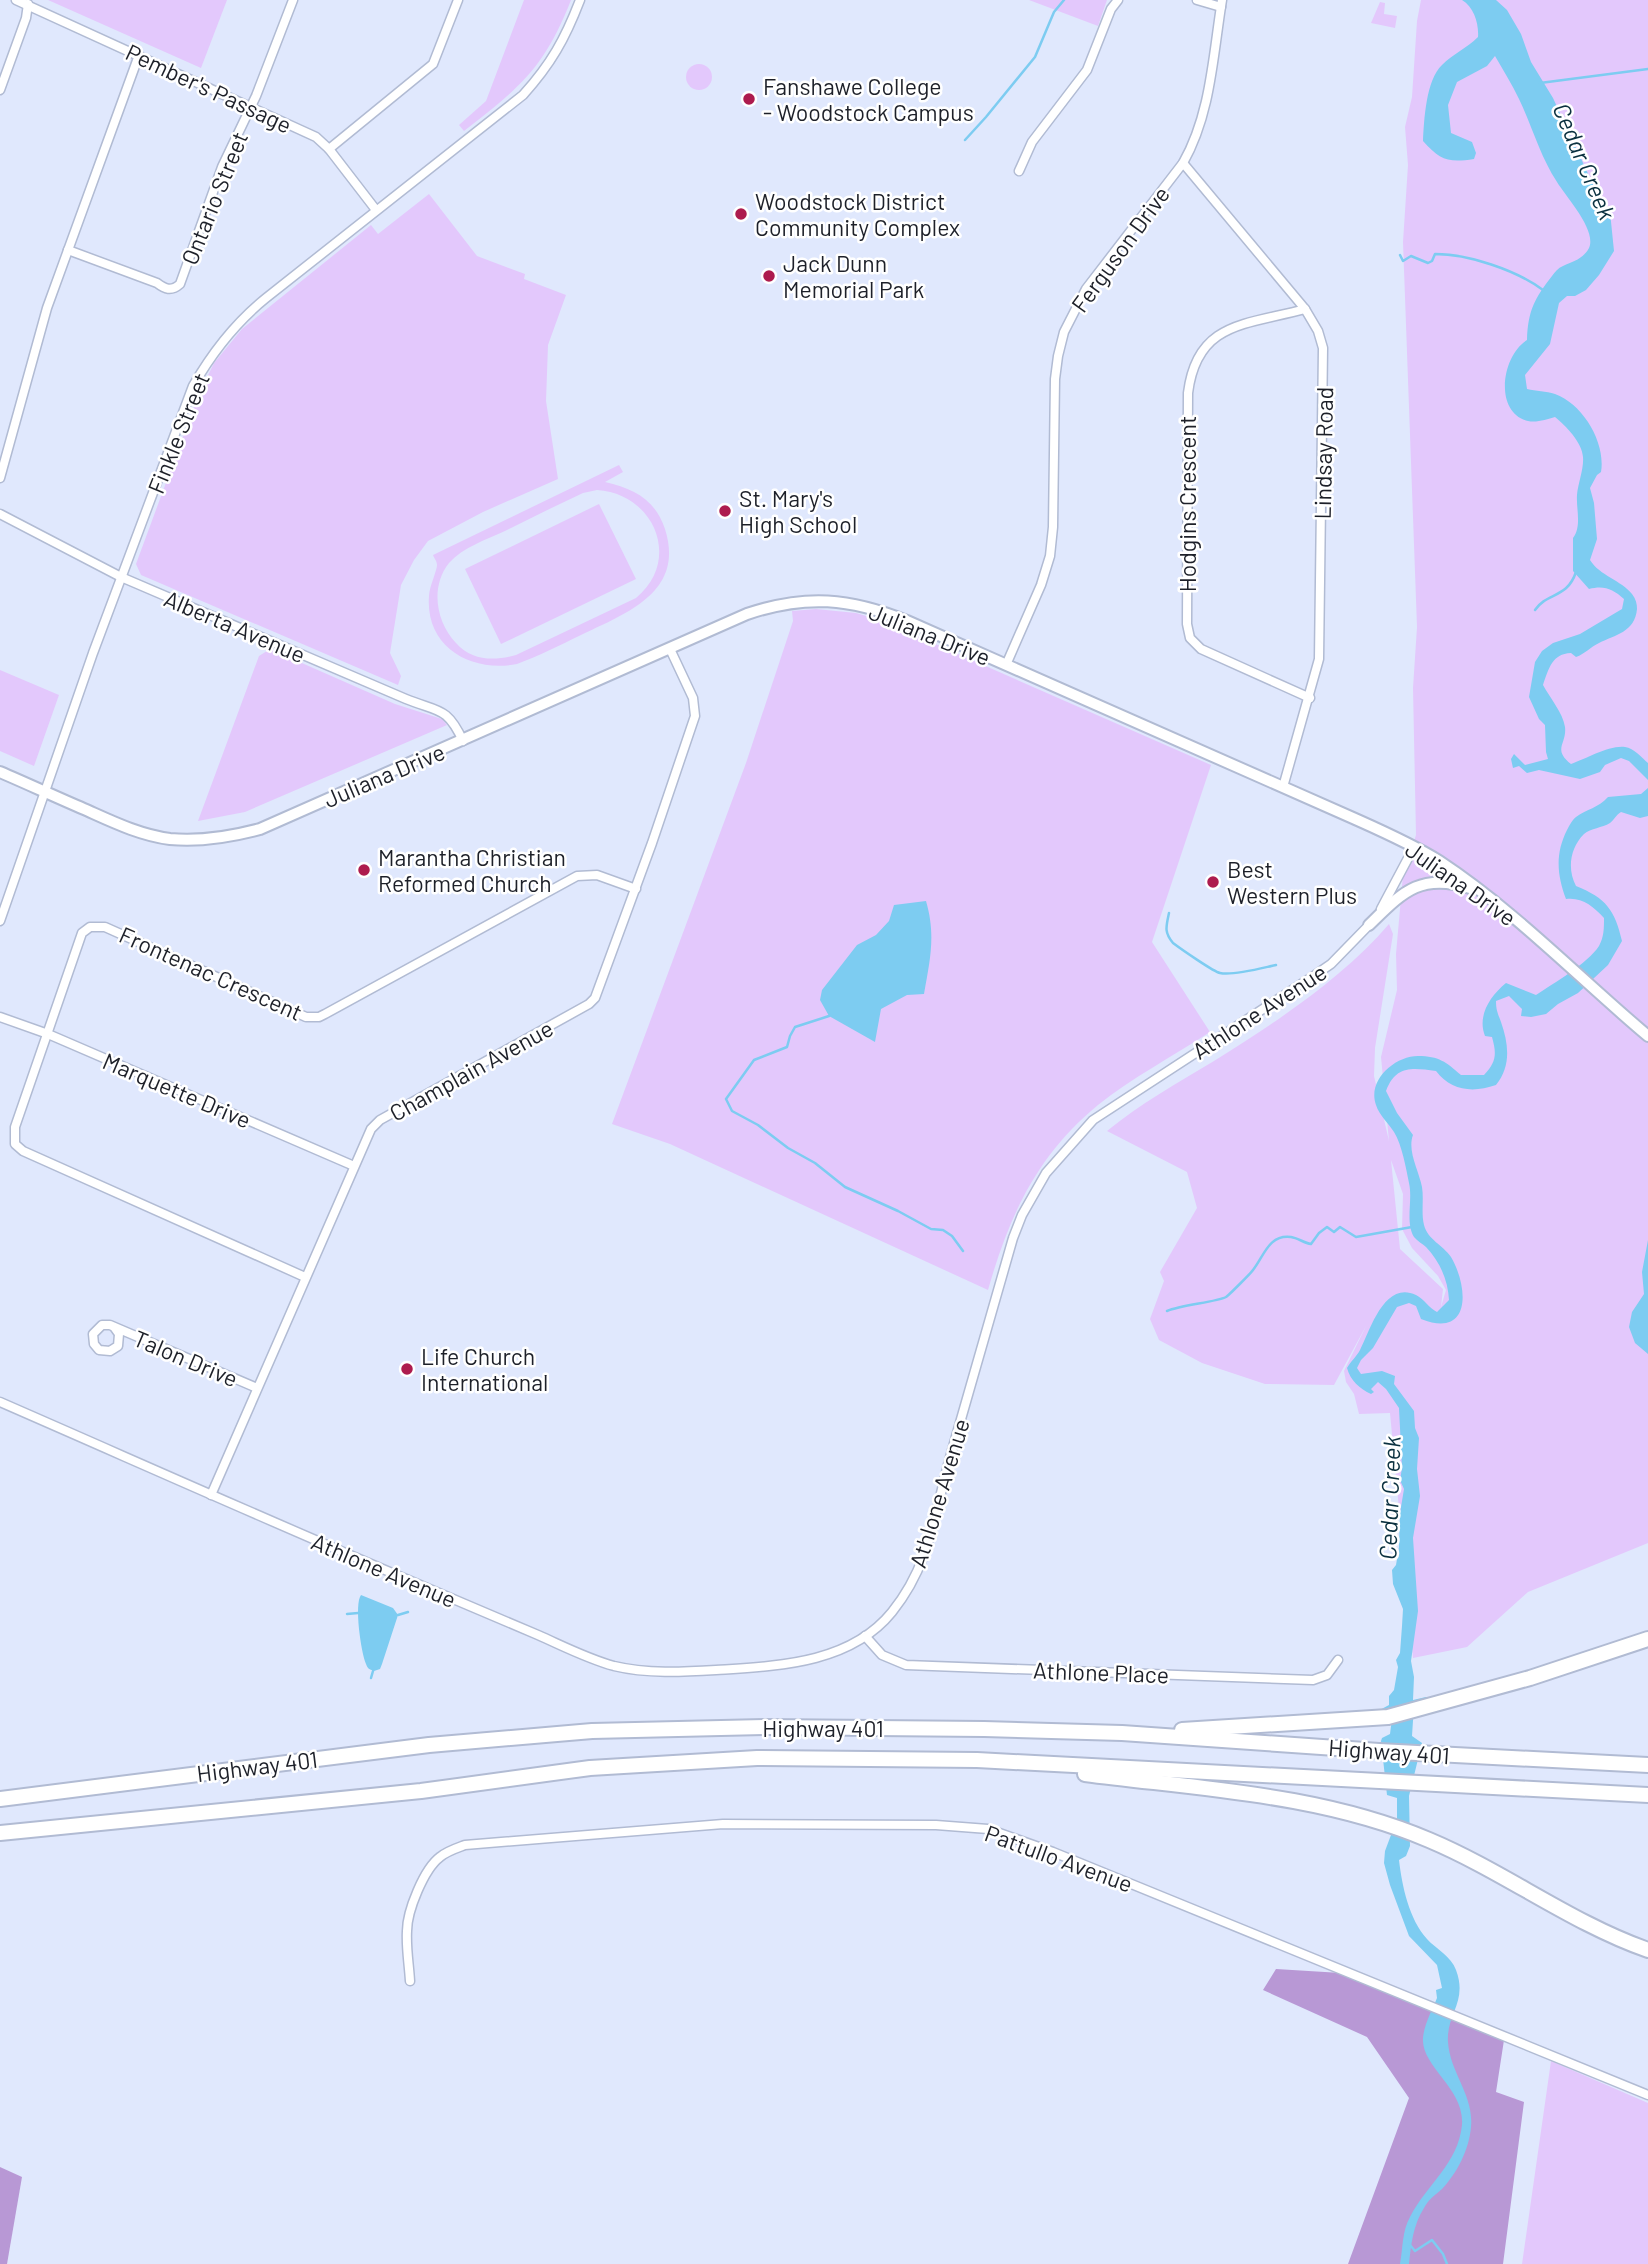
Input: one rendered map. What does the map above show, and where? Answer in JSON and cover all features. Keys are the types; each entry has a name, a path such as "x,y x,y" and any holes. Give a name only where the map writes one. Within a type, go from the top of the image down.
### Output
{"highway":[{"path":"1122,1733 1388,1717 1530,1678 1648,1639"},
{"name":"Highway 401","path":"0,1799 429,1745 592,1731 765,1727 1122,1733 1424,1754 1648,1765"},
{"name":"Highway 401","path":"0,1833 421,1791 590,1768 757,1758 977,1760 1648,1794"},
{"path":"977,1760 1294,1800 1377,1821 1429,1840 1474,1861 1612,1938 1648,1950"}],"street":[{"name":"Pember's Passage","path":"16,0 28,3 316,137 329,149 376,210"},
{"name":"Ontario Street","path":"68,250 157,283 166,289 178,286 222,167 251,108 293,0"},
{"path":"329,149 433,64 458,0"},
{"name":"Finkle Street","path":"0,921 121,578 193,386 212,352 250,311 523,95 560,47 580,0"},
{"path":"1019,171 1032,142 1087,70 1111,9 1118,0"},
{"path":"1197,0 1222,4"},
{"path":"0,90 26,18 28,3"},
{"name":"Ferguson Drive","path":"1006,665 1041,585 1050,556 1053,527 1055,379 1064,332 1086,289 1183,163 1193,145 1203,116 1222,4"},
{"path":"0,478 47,308 139,55"},
{"name":"Lindsay Road","path":"1183,163 1305,309 1318,331 1324,364 1321,640 1310,698 1283,787"},
{"name":"Hodgins Crescent","path":"1305,309 1231,329 1216,336 1201,349 1191,370 1188,393 1187,624 1190,638 1201,649 1310,698"},
{"name":"Alberta Avenue","path":"0,514 121,578 406,699 442,711 455,724 463,741"},
{"name":"Juliana Drive","path":"0,772 144,833 167,838 213,839 260,829 726,622 789,602 825,600 857,604 890,614 1414,847 1452,870 1491,900 1648,1036"},
{"name":"Champlain Avenue","path":"211,1494 371,1129 380,1120 589,1004 598,990 695,716 693,698 670,649"},
{"name":"Athlone Avenue","path":"0,1402 572,1650 617,1667 656,1672 770,1667 827,1654 866,1636 891,1612 924,1558 1013,1238 1046,1173 1093,1120 1323,970 1369,925 1392,891 1414,847"},
{"name":"Frontenac Crescent","path":"305,1277 18,1148 13,1139 15,1127 79,938 90,928 105,927 306,1017 314,1018 577,876 597,875 635,889"},
{"path":"1369,925 1399,896 1426,884 1457,884 1471,888 1491,900"},
{"name":"Marquette Drive","path":"0,1017 48,1034 354,1166"},
{"name":"Talon Drive","path":"114,1327 257,1388"},
{"name":"Athlone Place","path":"866,1636 882,1655 906,1665 1313,1680 1327,1675 1338,1660"},
{"name":"Pattullo Avenue","path":"410,1981 408,1917 433,1864 440,1857 465,1845 723,1824 936,1825 988,1829 1017,1838 1648,2095"}],"shaded area":[{"path":"48,0 227,0 201,68"},
{"path":"524,0 571,0 551,43 528,75 501,102 464,131 459,125 486,101"},
{"path":"1029,0 1107,0 1098,26"},
{"path":"1421,0 1648,0 1648,1543 1528,1592 1467,1647 1413,1658 1390,1413 1359,1414 1344,1371 1366,1326 1334,1385 1265,1384 1202,1363 1159,1340 1150,1319 1164,1281 1160,1272 1197,1208 1187,1172 1107,1131 1284,1015 1351,963 1389,924 1393,934 1375,1048 1374,1076 1389,1141 1381,1057 1397,990 1396,954 1403,875 1416,835 1413,688 1417,627 1403,242 1408,165 1405,127 1412,97","holes":["1391,1160 1403,1194 1402,1229 1412,1248 1438,1276 1446,1290 1441,1307 1443,1289 1400,1249"]},
{"path":"1380,2 1385,3 1384,14 1397,16 1395,28 1371,23"},
{"path":"699,64 708,68 712,77 708,86 699,90 690,86 686,77 690,68"},
{"path":"429,194 477,256 525,274 524,279 566,295 548,345 546,401 558,479 483,512 428,541 401,585 390,653 401,676 398,685 141,575 136,564 198,396 214,363 242,329 371,225 378,234"},
{"path":"619,465 623,472 605,482 634,492 649,503 661,519 669,551 667,569 659,584 633,608 533,658 500,666 468,660 455,653 443,643 435,630 430,614 429,596 437,565 433,555","holes":["597,490 617,494 646,515 655,530 659,547 658,565 650,582 636,598 516,655 484,658 469,653 456,643 444,625 438,604 439,583 443,572 455,557 475,544 583,493"]},
{"path":"599,504 636,579 501,644 465,569"},
{"path":"816,609 856,613 883,621 1211,765 1152,942 1210,1032 1111,1095 1077,1124 1058,1145 1028,1188 1016,1212 988,1290 670,1144 612,1124 746,763 793,621 792,611"},
{"path":"270,649 395,704 442,719 447,725 245,812 198,821 259,656"},
{"path":"0,670 59,695 34,766 0,751"},
{"path":"1276,1969 1341,1973 1504,2040 1496,2092 1524,2102 1503,2264 1348,2264 1409,2098 1367,2037 1263,1990"},
{"path":"1551,2061 1648,2103 1648,2264 1522,2264"},
{"path":"0,2167 22,2177 7,2264 0,2264"}],"water":[{"path":"1462,0 1496,0 1507,10 1521,34 1531,62 1553,98 1596,191 1610,212 1614,251 1586,290 1575,296 1567,296 1559,303 1550,344 1525,375 1527,389 1552,393 1575,406 1596,437 1602,461 1601,472 1590,488 1597,539 1590,560 1599,570 1627,589 1634,598 1637,609 1632,623 1623,632 1576,657 1571,653 1555,659 1543,685 1564,722 1565,733 1561,750 1565,759 1571,764 1605,750 1625,747 1635,751 1648,763 1648,780 1629,761 1621,758 1605,765 1600,772 1580,779 1539,770 1527,773 1519,766 1513,768 1511,759 1514,754 1525,765 1548,759 1545,725 1539,719 1529,697 1535,662 1542,651 1553,643 1580,634 1622,609 1624,599 1608,589 1589,589 1573,571 1573,538 1577,528 1577,495 1583,462 1577,440 1555,417 1528,421 1517,416 1506,395 1507,370 1518,347 1527,340 1529,320 1537,298 1557,270 1587,252 1589,232 1551,172 1519,99 1495,56 1487,66 1457,82 1448,105 1451,133 1472,142 1476,153 1474,159 1445,159 1423,141 1432,80 1446,61 1478,37 1475,16"},
{"path":"1648,788 1648,816 1640,818 1621,812 1610,823 1584,834 1571,859 1571,873 1576,886 1595,895 1608,906 1616,921 1622,941 1608,965 1578,993 1546,1014 1521,1016 1522,1009 1509,996 1496,1001 1506,1039 1507,1055 1504,1070 1496,1085 1479,1089 1463,1088 1448,1083 1436,1071 1412,1069 1395,1076 1386,1091 1397,1113 1413,1135 1411,1148 1422,1187 1424,1225 1429,1235 1451,1257 1457,1269 1463,1296 1462,1307 1457,1316 1449,1322 1437,1323 1421,1319 1416,1306 1409,1303 1397,1307 1373,1348 1357,1368 1361,1374 1382,1371 1395,1376 1394,1384 1414,1411 1415,1428 1419,1438 1417,1469 1420,1496 1413,1538 1418,1611 1411,1661 1414,1677 1413,1700 1426,1697 1430,1699 1414,1705 1412,1736 1422,1743 1409,1796 1410,1846 1406,1856 1399,1860 1404,1891 1415,1922 1456,1970 1460,1991 1450,2023 1448,2042 1471,2115 1470,2136 1461,2161 1447,2183 1420,2215 1409,2264 1400,2264 1407,2222 1455,2151 1462,2125 1457,2100 1424,2049 1424,2033 1437,1998 1436,1990 1442,1988 1437,1965 1409,1936 1384,1863 1385,1851 1397,1819 1397,1798 1387,1795 1381,1741 1390,1734 1393,1710 1376,1712 1389,1705 1398,1667 1396,1660 1400,1653 1403,1609 1393,1584 1392,1570 1396,1565 1399,1547 1404,1489 1400,1480 1402,1468 1399,1408 1378,1382 1371,1389 1374,1392 1371,1394 1356,1384 1347,1368 1360,1350 1380,1310 1395,1295 1405,1292 1416,1295 1437,1312 1449,1300 1445,1278 1439,1265 1411,1231 1410,1190 1403,1157 1394,1132 1377,1109 1374,1096 1379,1079 1385,1071 1409,1057 1431,1057 1442,1061 1461,1075 1484,1075 1493,1062 1495,1049 1492,1037 1485,1036 1483,1021 1486,1007 1495,994 1506,983 1536,995 1570,973 1594,953 1602,939 1604,918 1587,903 1566,899 1559,873 1563,839 1576,817 1608,797 1641,794"},
{"path":"926,901 931,936 924,994 907,995 881,1009 875,1042 829,1016 820,1000 822,990 857,945 876,935 889,921 894,905"},
{"path":"1648,1240 1648,1354 1635,1343 1629,1327 1632,1312 1644,1294 1642,1272"},
{"path":"361,1595 393,1608 398,1615 380,1669 374,1671 366,1664 360,1639 358,1608"}],"waterway":[{"path":"965,140 1035,57 1054,12 1064,0"},
{"path":"1540,83 1648,69"},
{"path":"1400,255 1403,261 1411,256 1428,263 1435,254 1477,260 1506,270 1543,290"},
{"path":"1535,610 1545,600 1567,587 1576,572"},
{"path":"1169,913 1167,929 1173,943 1217,972 1226,974 1276,965"},
{"path":"829,1016 795,1027 787,1047 754,1060 726,1099 732,1111 815,1163 845,1187 931,1229 943,1230 952,1236 963,1251"},
{"path":"1167,1311 1226,1297 1251,1272 1268,1247 1277,1239 1291,1237 1311,1244 1327,1227 1334,1232 1340,1227 1356,1237 1412,1227"},
{"path":"398,1615 408,1612"},
{"path":"347,1614 358,1613"},
{"path":"371,1678 373,1671"},
{"path":"1410,2245 1415,2251 1432,2240 1447,2264"}],"place":[{"name":"Fanshawe College - Woodstock Campus","path":"749,99"},
{"name":"Woodstock District Community Complex","path":"741,214"},
{"name":"Jack Dunn Memorial Park","path":"769,276"},
{"name":"St. Mary's High School","path":"725,511"},
{"name":"Marantha Christian Reformed Church","path":"364,870"},
{"name":"Best Western Plus","path":"1213,882"},
{"name":"Life Church International","path":"407,1369"}],"water label":[{"name":"Cedar Creek","path":"1585,161"},
{"name":"Cedar Creek","path":"1389,1498"}]}
